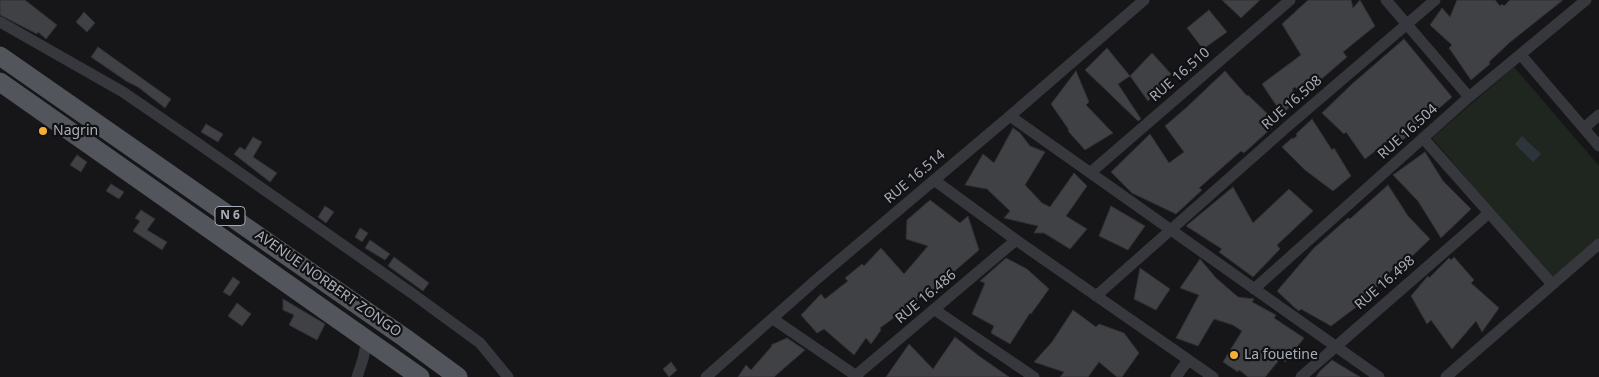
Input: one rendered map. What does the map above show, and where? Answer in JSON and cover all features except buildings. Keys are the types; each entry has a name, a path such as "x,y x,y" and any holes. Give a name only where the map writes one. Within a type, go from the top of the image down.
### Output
{"main road":[{"name":"AVENUE NORBERT ZONGO","path":"0,56 405,338 458,377"},
{"name":"AVENUE NORBERT ZONGO","path":"0,82 420,377"}],"street":[{"name":"RUE 16.514","path":"706,377 817,279 1144,0"},
{"name":"RUE 16.510","path":"1090,173 1290,0"},
{"path":"1386,0 1469,97"},
{"name":"RUE 16.508","path":"1096,296 1169,230 1434,0"},
{"name":"RUE 16.504","path":"1254,289 1469,97 1586,0"},
{"path":"0,22 123,92 209,151 480,343 508,377"},
{"path":"1521,54 1599,146"},
{"path":"1584,128 1599,115"},
{"path":"1010,116 1379,377"},
{"path":"1423,138 1552,284"},
{"path":"934,180 1016,240 1213,377"},
{"name":"RUE 16.498","path":"1301,377 1489,213"},
{"name":"RUE 16.486","path":"856,376 1016,240"},
{"path":"1446,377 1599,244"},
{"path":"935,310 1034,377"},
{"path":"773,319 856,376"},
{"path":"357,377 364,359 367,340"},
{"path":"1176,377 1188,360"}],"shaded area":[{"path":"1514,67 1599,166 1599,240 1553,280 1432,138"},
{"path":"1522,136 1541,154 1533,162 1515,144"}],"place":[{"name":"Nagrin","path":"43,131"},
{"name":"La fouetine","path":"1234,355"}]}
